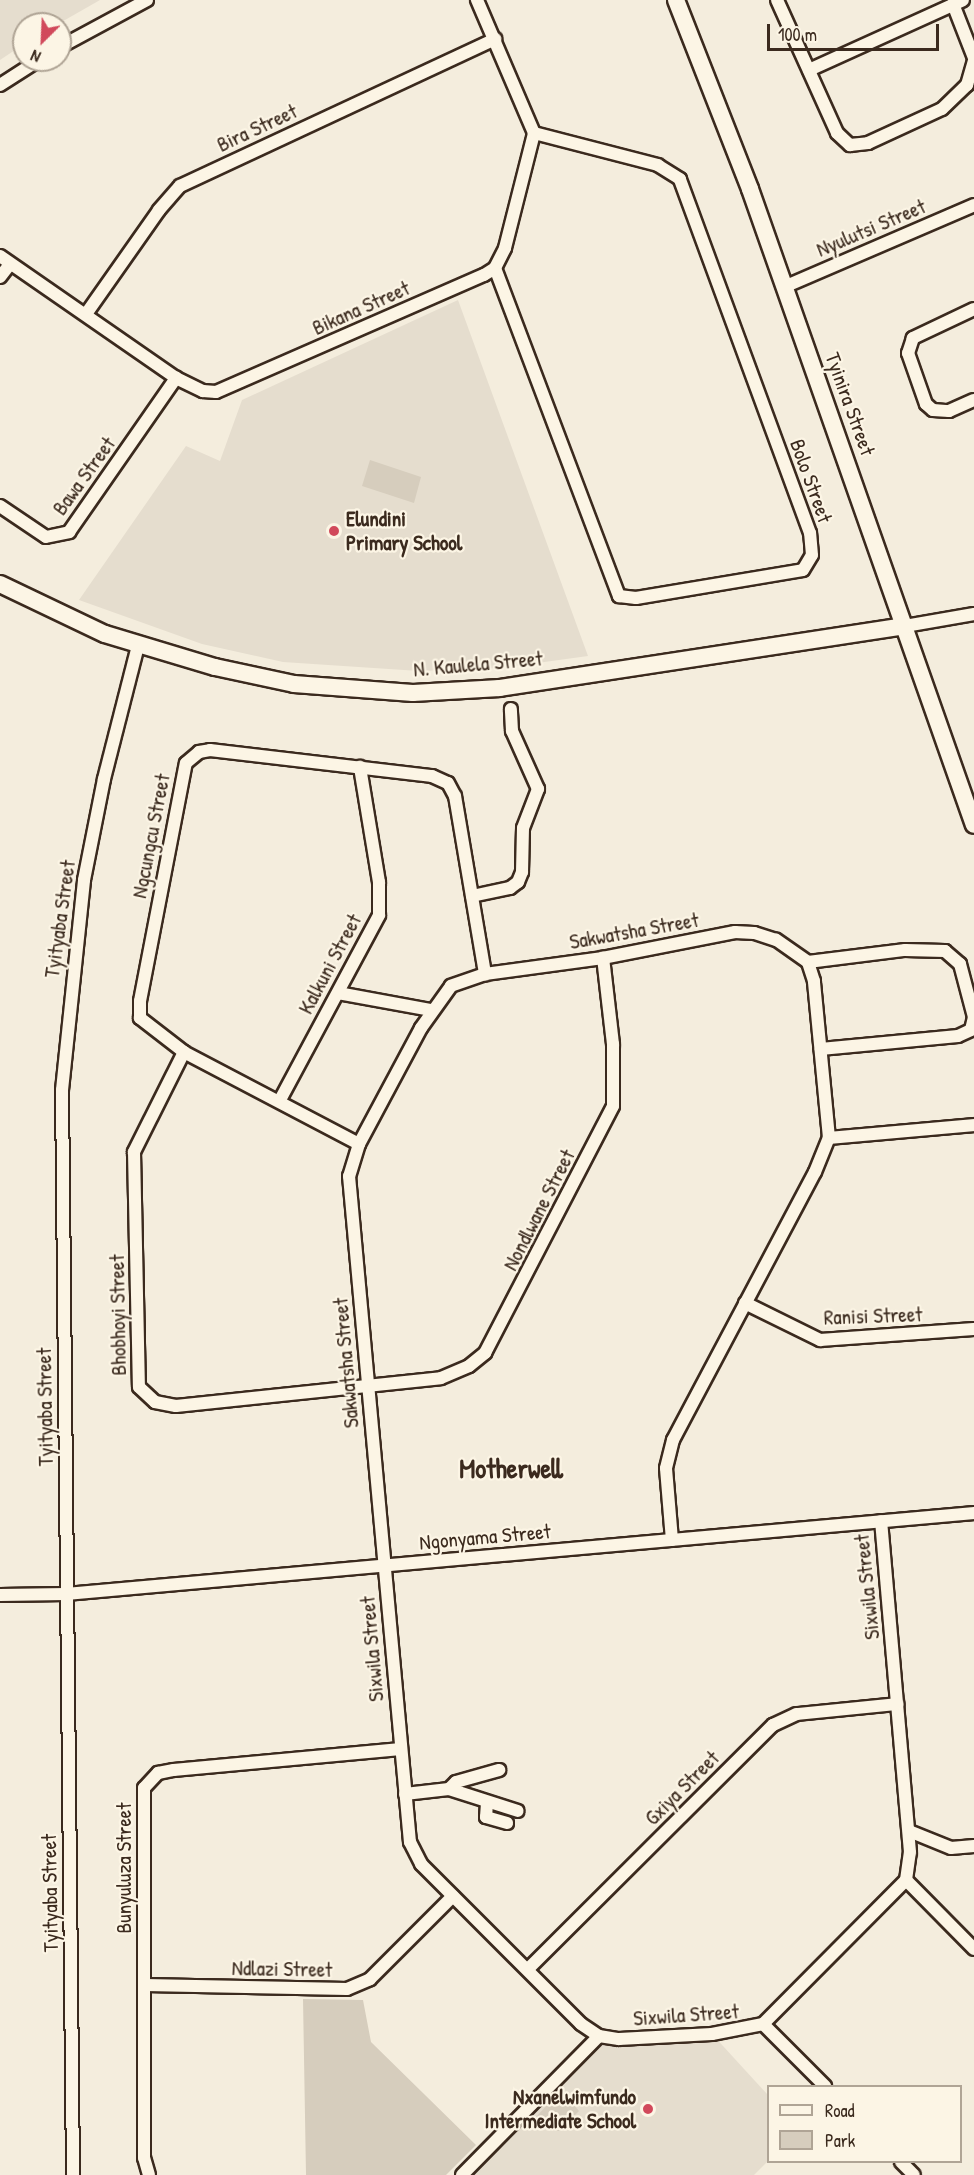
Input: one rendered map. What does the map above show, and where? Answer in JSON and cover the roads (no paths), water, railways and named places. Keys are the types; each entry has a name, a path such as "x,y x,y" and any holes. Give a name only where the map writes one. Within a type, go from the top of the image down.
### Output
{"street":[{"path":"72,41 147,0"},
{"path":"477,0 534,133 509,233 495,268"},
{"name":"Tyinira Street","path":"676,0 784,287 974,825"},
{"path":"777,0 837,133 843,142 859,146 942,109 967,85 974,59 958,2 809,70"},
{"name":"Bira Street","path":"86,314 159,210 180,186 495,39"},
{"path":"0,85 20,72"},
{"name":"Bolo Street","path":"495,268 619,596 636,598 803,570 812,555 810,533 680,179 658,165 534,133"},
{"name":"Nyulutsi Street","path":"784,287 974,205"},
{"path":"0,278 5,260"},
{"name":"Bikana Street","path":"5,260 176,378 203,391 229,389 495,268"},
{"path":"974,309 913,338 908,353 926,404 933,410 949,411 974,400"},
{"name":"Bawa Street","path":"0,506 46,537 69,531 176,378"},
{"name":"N. Kaulela Street","path":"0,584 73,620 138,646 294,684 450,692 500,688 974,614"},
{"name":"Tyityaba Street","path":"73,2175 62,1190 65,1035 90,846 138,646"},
{"path":"472,896 510,888 518,882 522,872 523,828 538,789 512,731 511,709"},
{"name":"Ngcungcu Street","path":"359,1144 280,1100 184,1052 143,1024 139,1010 186,763 199,752 210,750 432,776 448,783 455,796 484,974"},
{"name":"Kalkuni Street","path":"280,1100 379,915 381,898 360,767"},
{"name":"Sakwatsha Street","path":"384,1566 369,1384 349,1198 349,1176 359,1144 431,1010 451,986 484,974 603,958 735,932 754,933 793,949 807,962"},
{"path":"672,1540 666,1468 669,1452 680,1423 815,1172 829,1138 814,981 807,962 905,950 945,951 960,964 974,1017 971,1030 958,1036 821,1049"},
{"name":"Nondlwane Street","path":"369,1384 441,1378 469,1366 485,1353 516,1298 613,1106 613,1044 603,958"},
{"path":"338,993 431,1010"},
{"name":"Bhobhoyi Street","path":"184,1052 134,1152 139,1387 155,1402 176,1406 369,1384"},
{"path":"829,1138 974,1125"},
{"name":"Ranisi Street","path":"745,1303 820,1340 974,1329"},
{"name":"Ngonyama Street","path":"0,1595 66,1594 974,1513"},
{"name":"Sixwila Street","path":"384,1566 400,1749 414,1854 581,2024 599,2036 619,2039 712,2034 763,2024 906,1880 910,1852 909,1831 881,1521"},
{"name":"Gxiya Street","path":"528,1969 773,1725 797,1713 898,1704"},
{"name":"Bunyuluza Street","path":"149,2175 144,2158 145,1985 141,1802 149,1779 174,1770 400,1749"},
{"path":"448,1789 456,1782 499,1770"},
{"path":"405,1794 448,1789 518,1811"},
{"path":"487,1803 486,1817 507,1823"},
{"path":"909,1831 951,1848 974,1846"},
{"path":"906,1880 974,1949"},
{"name":"Ndlazi Street","path":"145,1985 347,1989 370,1979 453,1896"},
{"path":"763,2024 824,2085"},
{"path":"462,2175 599,2036"},
{"path":"902,2163 914,2175"}],"place":[{"name":"Elundini Primary School","path":"334,531"},
{"name":"Nxanelwimfundo Intermediate School","path":"648,2109"}],"district":[{"name":"Motherwell","path":"511,1469"}]}
